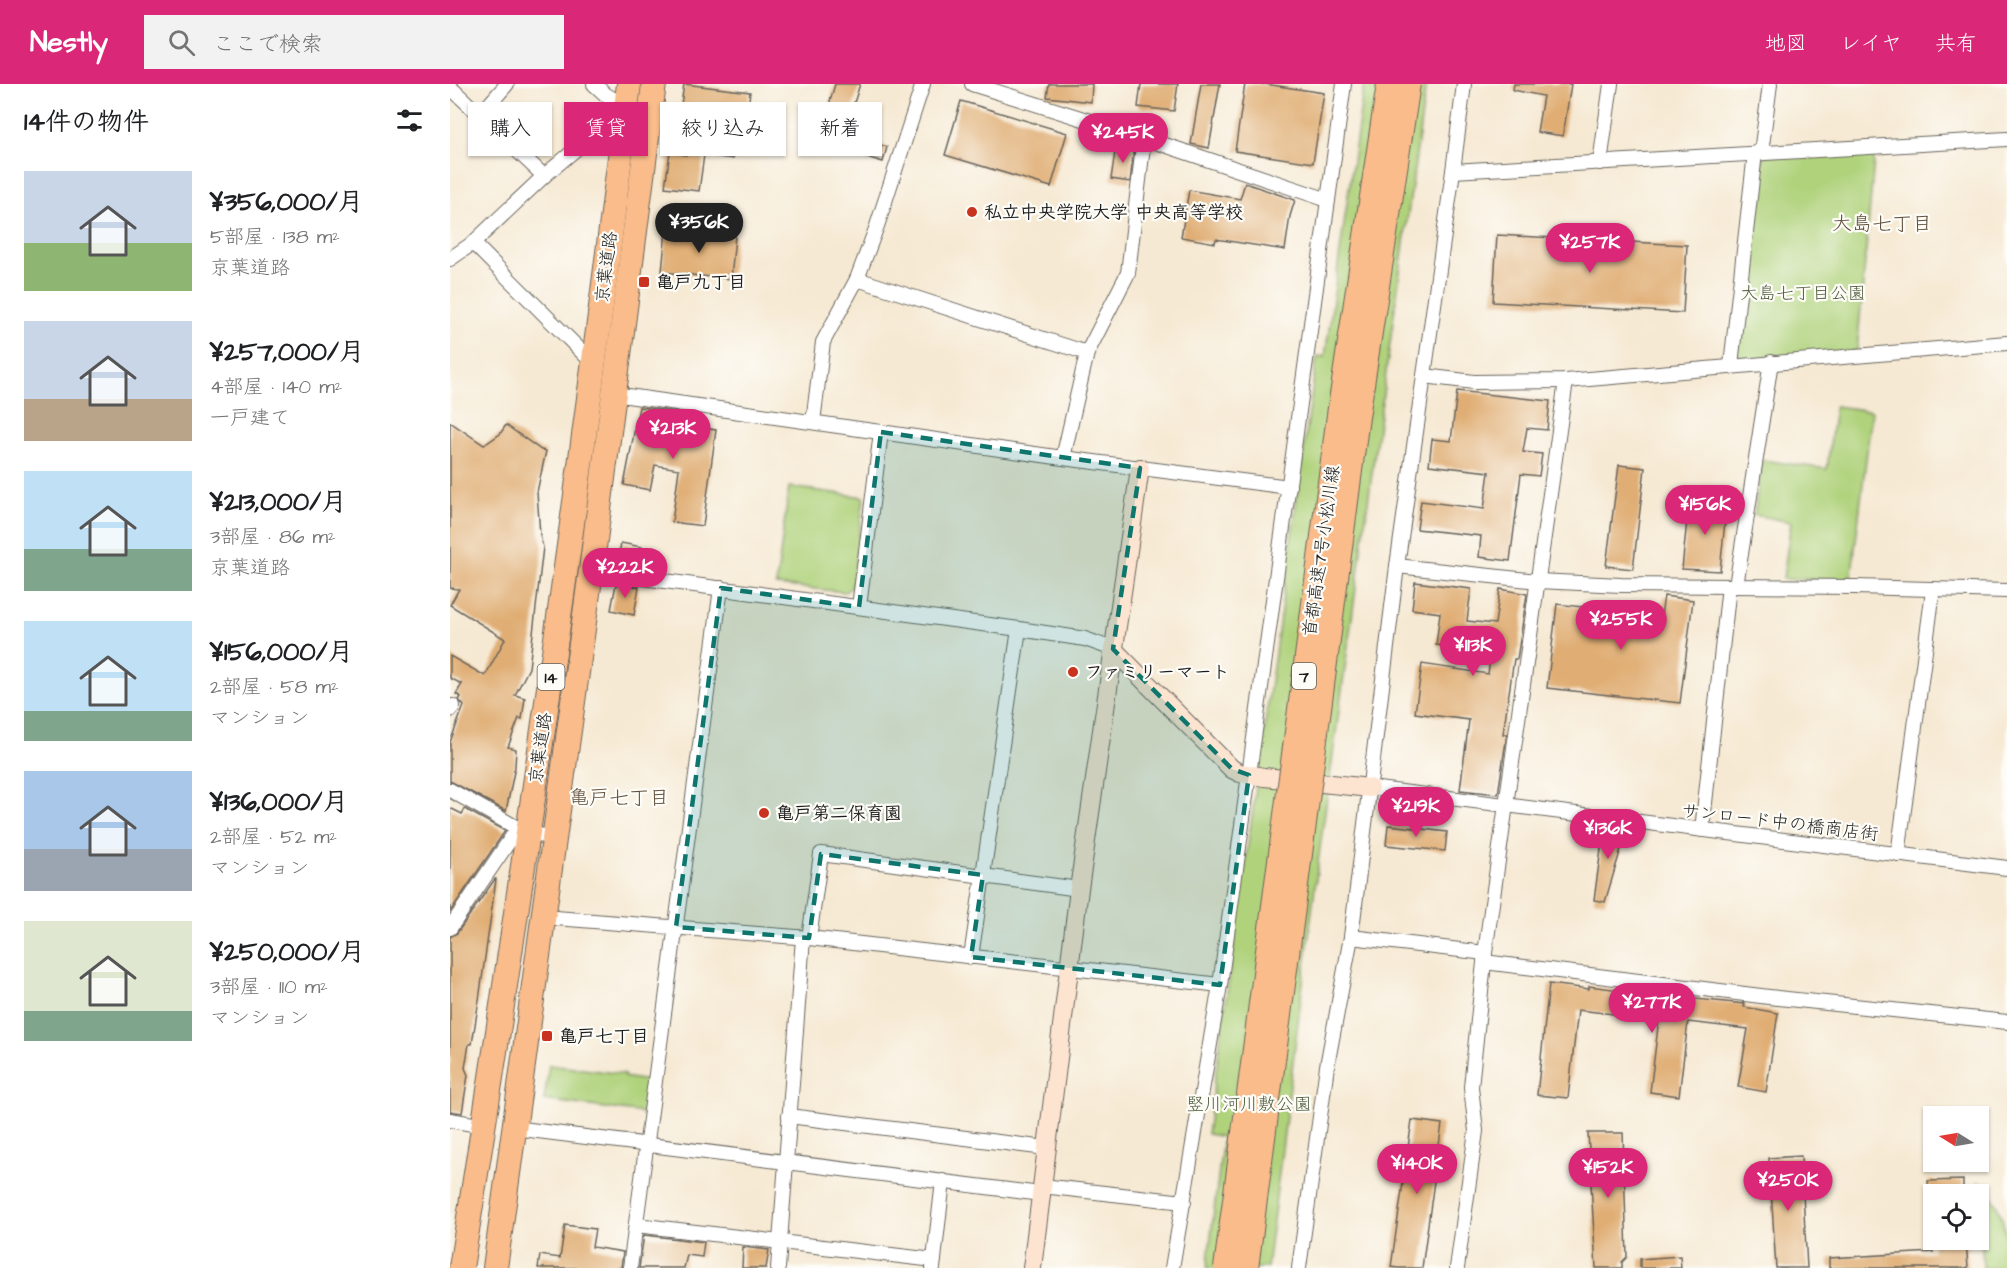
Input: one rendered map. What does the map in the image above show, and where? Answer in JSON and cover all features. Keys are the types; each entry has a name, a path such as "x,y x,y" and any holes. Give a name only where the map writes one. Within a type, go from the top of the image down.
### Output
{"highway":[{"name":"京葉道路","path":"495,1268 591,571 654,84"},
{"name":"首都高速7号小松川線","path":"1226,1268 1339,415 1389,84"},
{"name":"首都高速7号小松川線","path":"1246,1268 1357,417 1408,84"},
{"name":"京葉道路","path":"461,1268 484,1126 523,831 594,364 628,96"}],"street":[{"path":"491,102 507,84"},
{"path":"594,84 605,94 628,96"},
{"path":"450,259 473,243 628,96 654,84"},
{"path":"813,422 823,342 857,279 877,226 923,84"},
{"path":"972,84 1144,138 1328,200"},
{"path":"1172,1268 1220,985 1344,84"},
{"path":"1299,1268 1327,1066 1351,937 1397,566 1454,171 1464,84"},
{"path":"1600,163 1611,84"},
{"path":"1731,365 1758,153 1770,84"},
{"path":"450,87 468,104"},
{"path":"1064,458 1087,353 1128,273 1144,138"},
{"path":"1454,171 2007,139"},
{"path":"523,156 544,176"},
{"path":"473,243 594,364"},
{"path":"857,279 1087,353"},
{"path":"1424,376 1474,382 1566,381 2007,343"},
{"path":"1702,830 1733,586 1772,362"},
{"path":"1457,1268 1476,1131 1471,1087 1484,957 1566,381"},
{"path":"614,394 1064,458 1289,487"},
{"path":"859,607 881,432"},
{"path":"1032,1268 1079,889 1140,468"},
{"path":"1397,566 1538,581 1932,594 2007,591"},
{"path":"591,571 1085,639 1113,649 1232,769 1249,775 1370,788"},
{"path":"630,1268 721,588"},
{"path":"1898,855 1932,594"},
{"path":"971,957 1019,629"},
{"name":"サンロード中の橋商店街","path":"1370,788 2007,868"},
{"path":"450,790 523,831 554,837"},
{"path":"450,928 523,831"},
{"path":"777,1268 806,938 821,854 1079,889"},
{"path":"543,917 806,938 1220,985"},
{"path":"1351,937 1780,998 2007,1022"},
{"path":"789,1116 1046,1148"},
{"path":"450,1120 484,1126"},
{"path":"514,1128 943,1181 1184,1202"},
{"path":"636,1225 780,1242 934,1264 943,1181"}],"highlighted area":[{"path":"881,432 1140,468 1113,649 1232,769 1249,775 1220,985 971,957 983,875 821,854 809,938 676,927 721,588 859,607"}],"green space":[{"name":"竪川河川敷公園","path":"1364,84 1426,84 1319,855 1267,1268 1207,1268 1223,1137 1207,1134 1317,356 1325,357"},
{"name":"大島七丁目公園","path":"1875,149 1857,351 1741,361 1736,357 1764,155"},
{"path":"1835,406 1872,411 1851,580 1783,579 1791,522 1754,515 1762,460 1827,469"},
{"path":"789,487 864,497 852,587 845,592 776,585"},
{"path":"549,1065 624,1074 624,1077 648,1081 644,1113 544,1100"},
{"path":"1989,1192 2003,1221 2007,1268 1983,1268 1982,1250 1989,1250"}],"building":[{"path":"684,84 750,92 749,102 681,102"},
{"path":"835,84 860,84 854,102 830,102"},
{"path":"1049,84 1092,84 1091,102 1047,97"},
{"path":"1141,84 1178,84 1174,111 1138,107"},
{"path":"1201,84 1220,84 1209,148 1191,144"},
{"path":"1245,84 1265,84 1324,93 1313,163 1235,151"},
{"path":"1514,84 1571,84 1563,136 1537,132 1543,96 1513,90"},
{"path":"961,101 1067,133 1051,187 945,155"},
{"path":"1116,145 1134,148 1130,182 1111,179"},
{"path":"882,146 887,147 883,162 863,156 882,156"},
{"path":"669,156 704,156 699,191 665,187"},
{"path":"711,156 733,156 733,159"},
{"path":"1245,183 1295,200 1285,250 1216,239 1215,243 1181,237 1189,190 1240,199"},
{"path":"666,230 735,236 731,279 662,272"},
{"path":"1497,235 1687,245 1683,313 1493,302"},
{"path":"1457,391 1550,401 1547,430 1527,428 1523,452 1542,454 1539,476 1521,474 1510,561 1479,557 1481,536 1417,529 1421,501 1484,509 1489,472 1429,465 1432,439 1451,441"},
{"path":"639,407 676,412 674,424 716,430 703,526 672,522 679,469 655,465 650,490 624,485"},
{"path":"450,422 484,445 500,434 506,425 541,450 546,451 537,492 543,547 529,668 515,695 525,698 522,719 519,718 508,747 516,749 515,767 506,811 450,781 450,742 464,706 459,700 461,697 456,694 462,684 450,678 450,656 485,676 505,639 450,605 459,589 450,588"},
{"path":"1619,465 1645,468 1633,569 1606,566"},
{"path":"1708,499 1727,501 1720,571 1682,569 1689,501 1707,503"},
{"path":"621,543 642,547 638,568 617,564"},
{"path":"1415,582 1471,589 1467,621 1495,624 1500,589 1527,594 1517,659 1514,659 1503,734 1507,734 1498,794 1460,790 1469,720 1415,713 1422,664 1488,674 1491,651 1436,645 1440,613 1412,609"},
{"path":"616,584 639,587 634,615 611,610"},
{"path":"1664,596 1693,600 1680,703 1547,688 1557,604 1661,616"},
{"path":"450,808 462,814 465,809 505,831 450,912"},
{"path":"1388,825 1447,832 1445,851 1386,845"},
{"path":"1604,827 1627,829 1605,902 1594,900"},
{"path":"495,879 479,1000 472,1044 469,1044 465,1068 468,1075 462,1113 450,1111 450,937 457,933"},
{"path":"1549,984 1589,989 1589,986 1686,1000 1686,998 1745,1004 1744,1007 1778,1013 1766,1092 1738,1087 1748,1029 1688,1022 1679,1096 1650,1092 1659,1019 1578,1010 1568,1098 1537,1095"},
{"path":"1412,1120 1442,1124 1422,1268 1398,1268 1391,1267"},
{"path":"1588,1133 1623,1133 1627,1257 1622,1262 1622,1268 1596,1268"},
{"path":"1801,1156 1807,1268 1776,1268 1769,1158"},
{"path":"1963,1180 1963,1184 1928,1184 1928,1181"},
{"path":"565,1225 595,1229 592,1247 623,1252 621,1268 538,1268 540,1255 560,1258"},
{"path":"644,1235 704,1242 702,1257 687,1255 684,1268 639,1268"},
{"path":"743,1247 769,1250 766,1268 742,1268"},
{"path":"1933,1250 1967,1250 1968,1268 1829,1268 1829,1258 1933,1252"},
{"path":"1680,1256 1681,1268 1640,1268 1640,1259"}],"place":[{"name":"私立中央学院大学 中央高等学校","path":"972,212"},
{"name":"亀戸九丁目","path":"644,282"},
{"name":"ファミリーマート","path":"1073,672"},
{"name":"亀戸第二保育園","path":"764,813"},
{"name":"亀戸七丁目","path":"547,1036"}],"district":[{"name":"大島七丁目","path":"1882,223"},
{"name":"亀戸七丁目","path":"619,797"}]}
